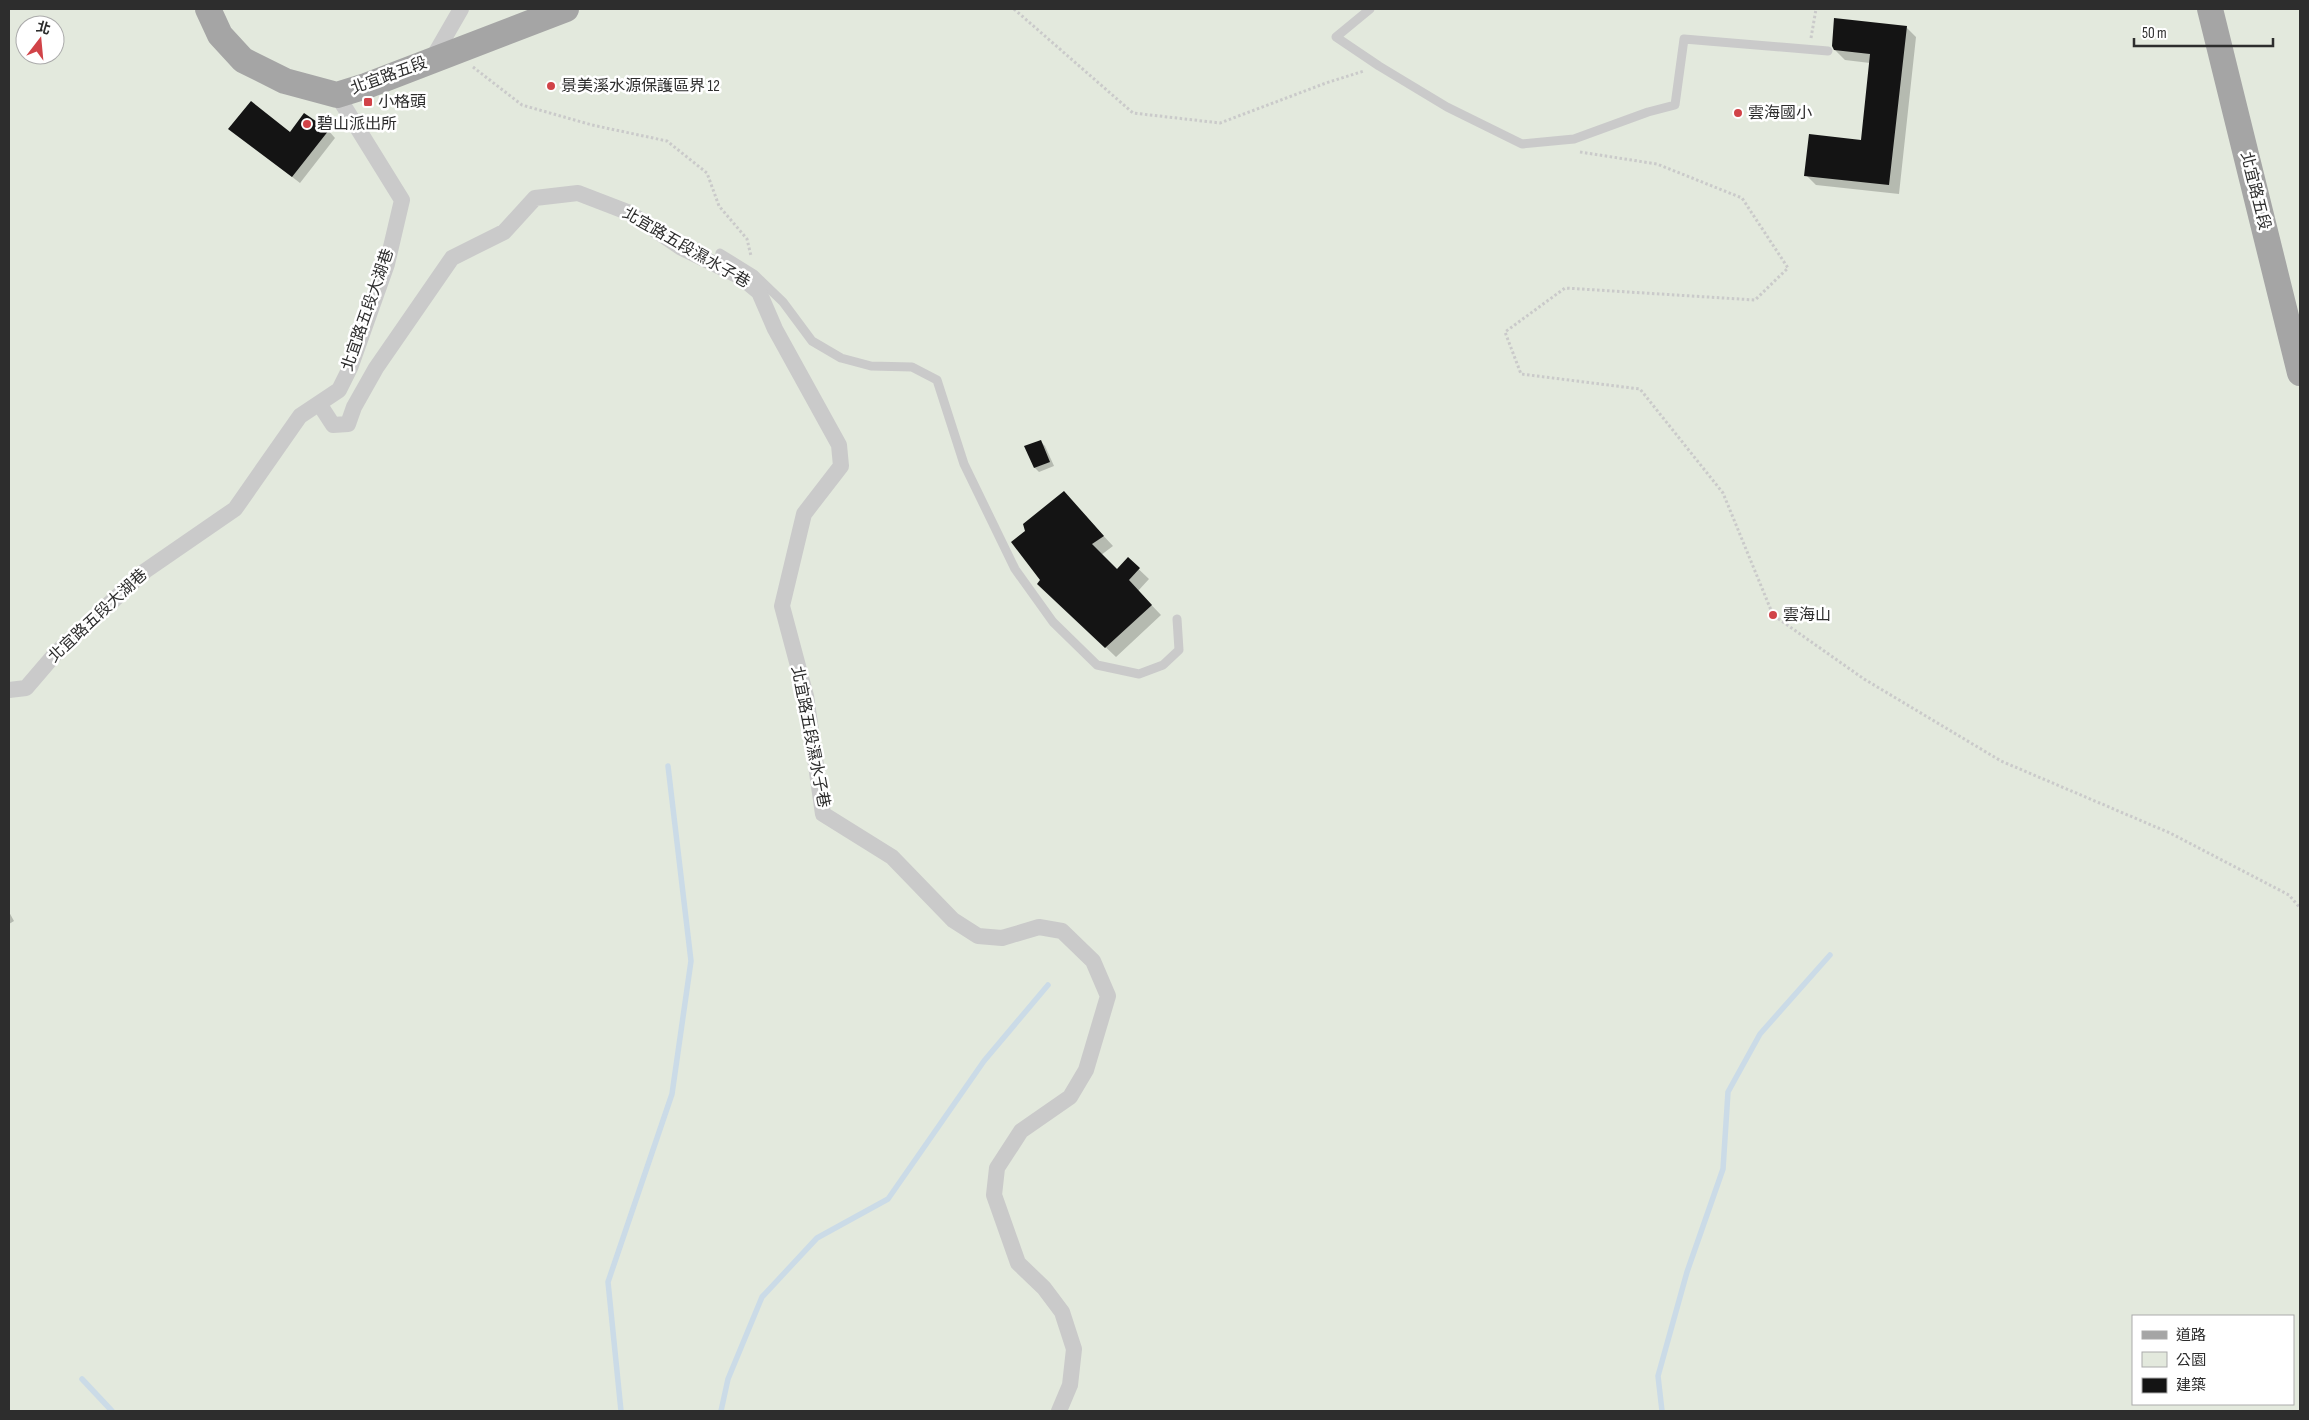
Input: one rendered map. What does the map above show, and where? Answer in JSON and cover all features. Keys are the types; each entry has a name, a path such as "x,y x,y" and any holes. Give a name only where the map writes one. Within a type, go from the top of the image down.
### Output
{"main road":[{"name":"北宜路五段","path":"208,9 220,36 243,60 285,81 337,95 366,86 566,9"},
{"name":"北宜路五段","path":"2210,9 2300,373"}],"street":[{"path":"443,57 461,9"},
{"name":"北宜路五段大湖巷","path":"9,690 26,688 56,653 145,571 235,509 300,416 320,405 339,390 350,368 387,264 402,200 337,95"},
{"name":"北宜路五段濕水子巷","path":"320,405 333,425 348,424 354,407 376,368 452,258 504,232 535,198 578,193 630,213 680,247 723,270 741,277 759,292 775,328 839,444 841,466 804,514 782,606 806,696 823,814 892,857 953,920 978,936 1002,938 1039,927 1062,931 1093,961 1108,996 1086,1070 1070,1097 1021,1131 997,1168 994,1195 1018,1263 1044,1288 1062,1312 1074,1349 1070,1385 1059,1411"}],"lane":[{"path":"1370,9 1336,37 1447,107 1522,144 1574,139 1648,112 1675,105 1684,40 1828,51"},
{"path":"723,270 720,253 754,274 783,302 812,341 842,358 871,366 912,367 937,380 964,464 1015,569 1053,622 1098,665 1139,674 1162,665 1179,650 1177,619"}],"path":[{"path":"1014,9 1133,113 1220,123 1326,83 1380,66"},
{"path":"1809,50 1816,9"},
{"path":"443,57 522,105 592,125 667,140 707,173 719,206 747,239 754,274"},
{"path":"1570,151 1657,164 1742,198 1788,268 1755,300 1565,288 1505,332 1521,374 1640,389 1724,493 1773,616 1864,679 2001,761 2170,833 2288,895 2300,908"}],"green space":[{"path":"9,9 2300,9 2300,1411 9,1411"}],"building":[{"path":"1834,18 1907,26 1889,185 1804,176 1809,134 1861,140 1870,54 1834,50 1832,46"},
{"path":"251,101 290,132 304,113 329,130 292,177 228,129"},
{"path":"1041,440 1050,462 1034,468 1024,446"},
{"path":"1064,491 1104,536 1092,544 1117,569 1128,557 1140,568 1129,580 1152,605 1105,648 1037,584 1040,580 1011,542 1025,531 1023,524"}],"waterway":[{"path":"621,1411 608,1282 672,1094 691,961 668,766"},
{"path":"1662,1411 1658,1376 1687,1272 1723,1169 1728,1092 1760,1034 1830,955"},
{"path":"721,1411 728,1379 762,1297 817,1238 888,1199 984,1061 1048,985"},
{"path":"82,1379 112,1411"}],"place":[{"name":"景美溪水源保護區界 12","path":"551,86"},
{"name":"小格頭","path":"368,102"},
{"name":"雲海國小","path":"1738,113"},
{"name":"碧山派出所","path":"307,124"},
{"name":"雲海山","path":"1773,615"}]}
